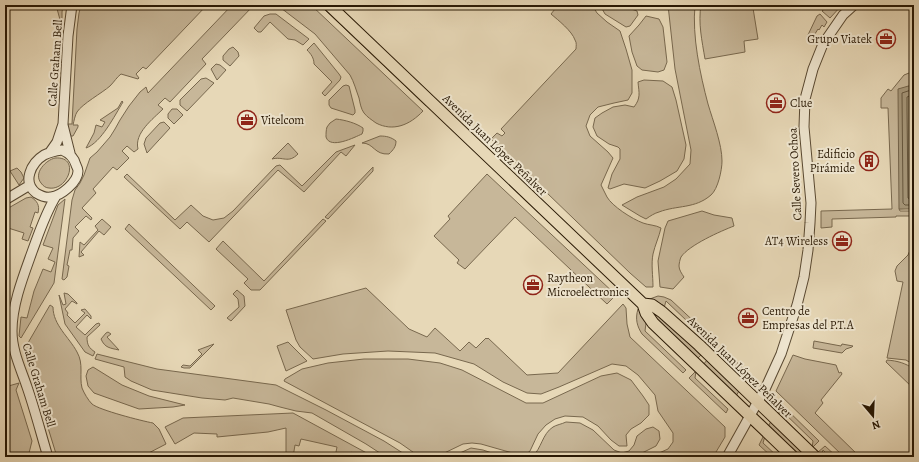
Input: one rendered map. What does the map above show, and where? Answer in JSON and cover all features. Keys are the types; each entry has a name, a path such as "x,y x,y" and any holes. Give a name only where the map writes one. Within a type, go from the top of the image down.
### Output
{"main road":[{"name":"Avenida Juan López Peñalver","path":"329,5 643,304 646,313 653,323 793,457"},
{"name":"Avenida Juan López Peñalver","path":"643,304 652,305 662,312 699,345 815,457"}],"street":[{"name":"Calle Graham Bell","path":"50,152 57,142 63,124 68,36 72,5"},
{"name":"Calle Severo Ochoa","path":"727,457 766,387 781,354 797,305 808,250 811,203 804,127 805,99 813,69 823,44 843,15 854,5"},
{"name":"Calle Graham Bell","path":"63,124 70,153"},
{"path":"62,150 70,153 75,161 78,171 76,178 66,190 56,196 50,197 40,195 33,190 30,185 29,172 42,156 50,152 62,150"},
{"path":"5,200 30,185"},
{"name":"Calle Graham Bell","path":"40,195 43,204 41,227"},
{"name":"Calle Graham Bell","path":"48,457 15,353 12,332 15,307 21,282 41,227 56,196"}],"shaded area":[{"path":"56,5 63,5 62,27"},
{"path":"81,5 207,5 146,69 143,67 136,74 139,78 138,79 121,74 110,86 80,109 77,112 73,125 78,125 78,127 73,136 70,136 68,134 68,124 72,124 77,29"},
{"path":"232,5 254,5 202,59 206,64 170,102 165,98 158,105 163,109 145,127 139,137 138,149 134,152 127,146 122,151 129,158 117,170 113,167 93,189 96,193 82,208 92,218 91,220 86,216 75,227 79,231 73,238 72,250 70,250 67,265 69,266 67,277 64,280 62,279 72,200 90,158 110,137 129,106 140,92 146,87 148,93"},
{"path":"277,5 311,5 423,111 413,120 401,126 382,126 371,120 362,110 350,75 315,34"},
{"path":"320,5 322,5 425,102 426,106"},
{"path":"550,5 592,5 597,13 620,31 632,70 632,93 628,100 598,107 590,115 586,126 590,136 613,158 601,185 607,197 618,208 633,219 661,228 652,258 653,287 646,287 630,273 491,139 497,133 502,136 505,133 501,129 576,49 576,42 571,33 551,14 555,9"},
{"path":"600,5 620,5 637,11 638,15 630,26 626,27 605,14"},
{"path":"668,5 695,5 694,17 697,55 708,104 719,140 722,154 722,165 716,188 711,195 699,203 657,212 646,219 622,205 637,197 664,187 676,179 690,164 691,150 675,69"},
{"path":"701,5 755,5 756,6 753,8 758,39 744,41 745,52 705,59 700,25"},
{"path":"829,5 842,5 830,18 822,11"},
{"path":"276,14 309,39 303,45 295,40 288,39 270,22 261,32 258,32 254,28 264,16"},
{"path":"820,14 827,22 824,27 822,25 819,30 818,29 813,37 807,37 817,16"},
{"path":"646,16 659,19 663,27 667,62 664,70 658,72 642,70 637,66 632,52 629,36"},
{"path":"314,43 341,77 325,96 322,93 332,82 314,64 312,56 307,50"},
{"path":"233,47 238,52 239,56 230,66 223,60 223,56"},
{"path":"216,64 220,65 226,70 217,80 211,69"},
{"path":"914,71 914,235 913,208 899,209 900,211 911,211 911,216 832,219 832,227 821,228 821,211 892,209 888,108 881,108 881,98 888,89 891,91 904,75"},
{"path":"206,78 214,83 187,111 180,105 180,100 201,79"},
{"path":"644,80 663,81 672,87 686,145 684,159 677,171 645,188 624,184 610,189 608,188 612,174 620,159 620,149 597,136 593,127 595,118 613,107 625,105 634,107 639,98 638,82"},
{"path":"343,86 349,86 355,110 353,115 331,108 329,105 329,100"},
{"path":"122,101 123,102 112,121 102,135 97,141 86,148 94,133 96,125 102,127 105,122 100,120 118,108"},
{"path":"172,109 177,109 183,115 174,124 168,118 168,114"},
{"path":"336,119 360,126 363,128 362,134 343,142 337,143 328,141 326,137 327,127"},
{"path":"164,122 170,128 147,153 144,144 146,138 160,123"},
{"path":"380,136 388,137 396,141 395,147 389,154 380,153 369,145 362,143"},
{"path":"288,143 298,154 291,159 272,159"},
{"path":"355,145 346,156 341,152 304,192 278,170 209,242 187,222 180,229 124,177 127,174 175,220 191,205 203,216 213,220 224,218 233,211 276,166 280,165 302,186 336,152"},
{"path":"55,158 63,159 68,162 70,167 69,173 62,184 56,187 47,188 39,179 40,171 48,161"},
{"path":"373,167 373,171 328,219 325,217"},
{"path":"17,168 24,178 19,185 10,171"},
{"path":"487,174 616,295 607,304 515,217 465,269 457,263 459,260 434,236 450,219 448,216"},
{"path":"31,197 38,204 39,210 38,213 35,212 30,227 33,228 28,241 22,239 24,233 5,227 5,210 26,198"},
{"path":"65,199 54,283 21,338 19,336 21,317 27,318 34,291 43,269 51,272 55,262 48,259 53,248 43,245 58,205"},
{"path":"702,211 732,218 734,226 721,231 685,252 681,257 679,266 684,277 673,289 660,287 658,261 665,228 668,221"},
{"path":"102,219 111,227 104,235 99,231 81,252 84,255 79,257 80,242 84,245 98,230 95,226"},
{"path":"323,219 326,221 260,290 251,290 244,283 248,279 216,249 223,241 264,281"},
{"path":"129,224 215,306 211,310 125,229"},
{"path":"911,248 914,365 906,360 887,358 903,282 897,281 895,271 897,266 908,255"},
{"path":"366,288 409,329 427,337 435,328 460,351 469,342 476,348 486,338 488,338 527,375 558,373 623,304 626,308 630,337 725,427 725,437 713,457 650,457 668,449 673,442 673,433 658,411 655,395 638,375 626,366 612,364 541,394 527,393 503,382 474,364 435,353 388,351 343,354 313,359 300,347 296,340 286,310"},
{"path":"237,290 244,296 245,306 231,321 227,318 239,307 238,299 233,294"},
{"path":"64,293 68,294 77,303 72,301 65,309 68,313 67,315 75,323 85,313 81,310 85,309 91,316 91,319 87,315 76,327 85,335 96,324 99,323 100,325 87,337 89,346 95,352 93,356 85,352 65,324 59,295 63,305 66,304"},
{"path":"658,296 671,300 715,341 708,349 709,342 666,301 664,308 663,305 647,300"},
{"path":"50,305 53,307 58,325 74,346 79,356 82,388 92,404 111,412 153,423 159,429 166,444 141,457 57,457 25,348"},
{"path":"638,309 646,323 645,331 686,370 683,373 642,334 637,322"},
{"path":"656,312 701,355 697,359 653,317 653,314"},
{"path":"108,332 111,334 107,337 119,350 108,347 104,344 101,339"},
{"path":"814,341 841,346 842,344 853,346 846,349 842,353 813,348"},
{"path":"288,342 307,361 286,371 277,346"},
{"path":"214,344 190,368 181,367 183,365 190,366 202,354 198,350"},
{"path":"721,347 749,374 744,383 741,381 743,374 719,351 717,357 714,354"},
{"path":"97,354 157,369 276,385 384,441 409,457 386,457 312,413 233,398 225,400 202,398 152,390 125,377 124,367 95,359"},
{"path":"793,355 836,365 839,373 841,372 842,374 821,400 823,403 815,413 860,457 844,457 776,391"},
{"path":"364,359 408,359 440,363 462,370 526,403 543,403 601,376 617,373 631,380 649,405 649,415 641,423 631,429 626,435 627,446 619,446 598,426 583,417 565,416 555,419 546,425 538,434 530,451 525,455 472,443 463,444 436,457 420,457 400,443 284,381 302,369 328,363"},
{"path":"707,360 739,391 736,396 703,365"},
{"path":"887,360 908,365 914,369 914,389 886,362"},
{"path":"93,367 122,385 149,396 185,405 139,409 94,393 88,386 86,376 88,370"},
{"path":"696,371 695,378 728,409 726,413 689,378"},
{"path":"19,383 16,390 32,441 28,457 5,457 5,387"},
{"path":"780,403 819,441 812,448 813,441 781,410 778,416 775,413"},
{"path":"293,413 374,457 358,457 351,452 347,457 335,457 337,447 301,439 299,446 295,445 293,457 286,457 286,428 268,432 217,437 217,434 194,433 175,444 165,427 183,418"},
{"path":"771,421 805,454 803,457 800,457 768,427"},
{"path":"566,422 580,423 593,430 614,450 622,453 629,451 634,445 637,436 646,429 653,427 659,431 660,439 656,446 634,457 532,457 538,450 546,433 554,426"},
{"path":"764,435 763,443 778,457 772,457 759,445"},
{"path":"825,446 837,457 830,457 823,450 821,456 817,453"},
{"path":"471,448 483,450 504,457 451,457"}],"water":[{"path":"914,85 914,235 913,209 899,209 898,89"}],"place":[{"name":"Grupo Viatek","path":"886,39"},
{"name":"Clue","path":"776,103"},
{"name":"Vitelcom","path":"247,120"},
{"name":"Edificio Pirámide","path":"869,161"},
{"name":"AT4 Wireless","path":"842,241"},
{"name":"Raytheon Microelectronics","path":"533,285"},
{"name":"Centro de Empresas del P.T.A","path":"748,318"}]}
